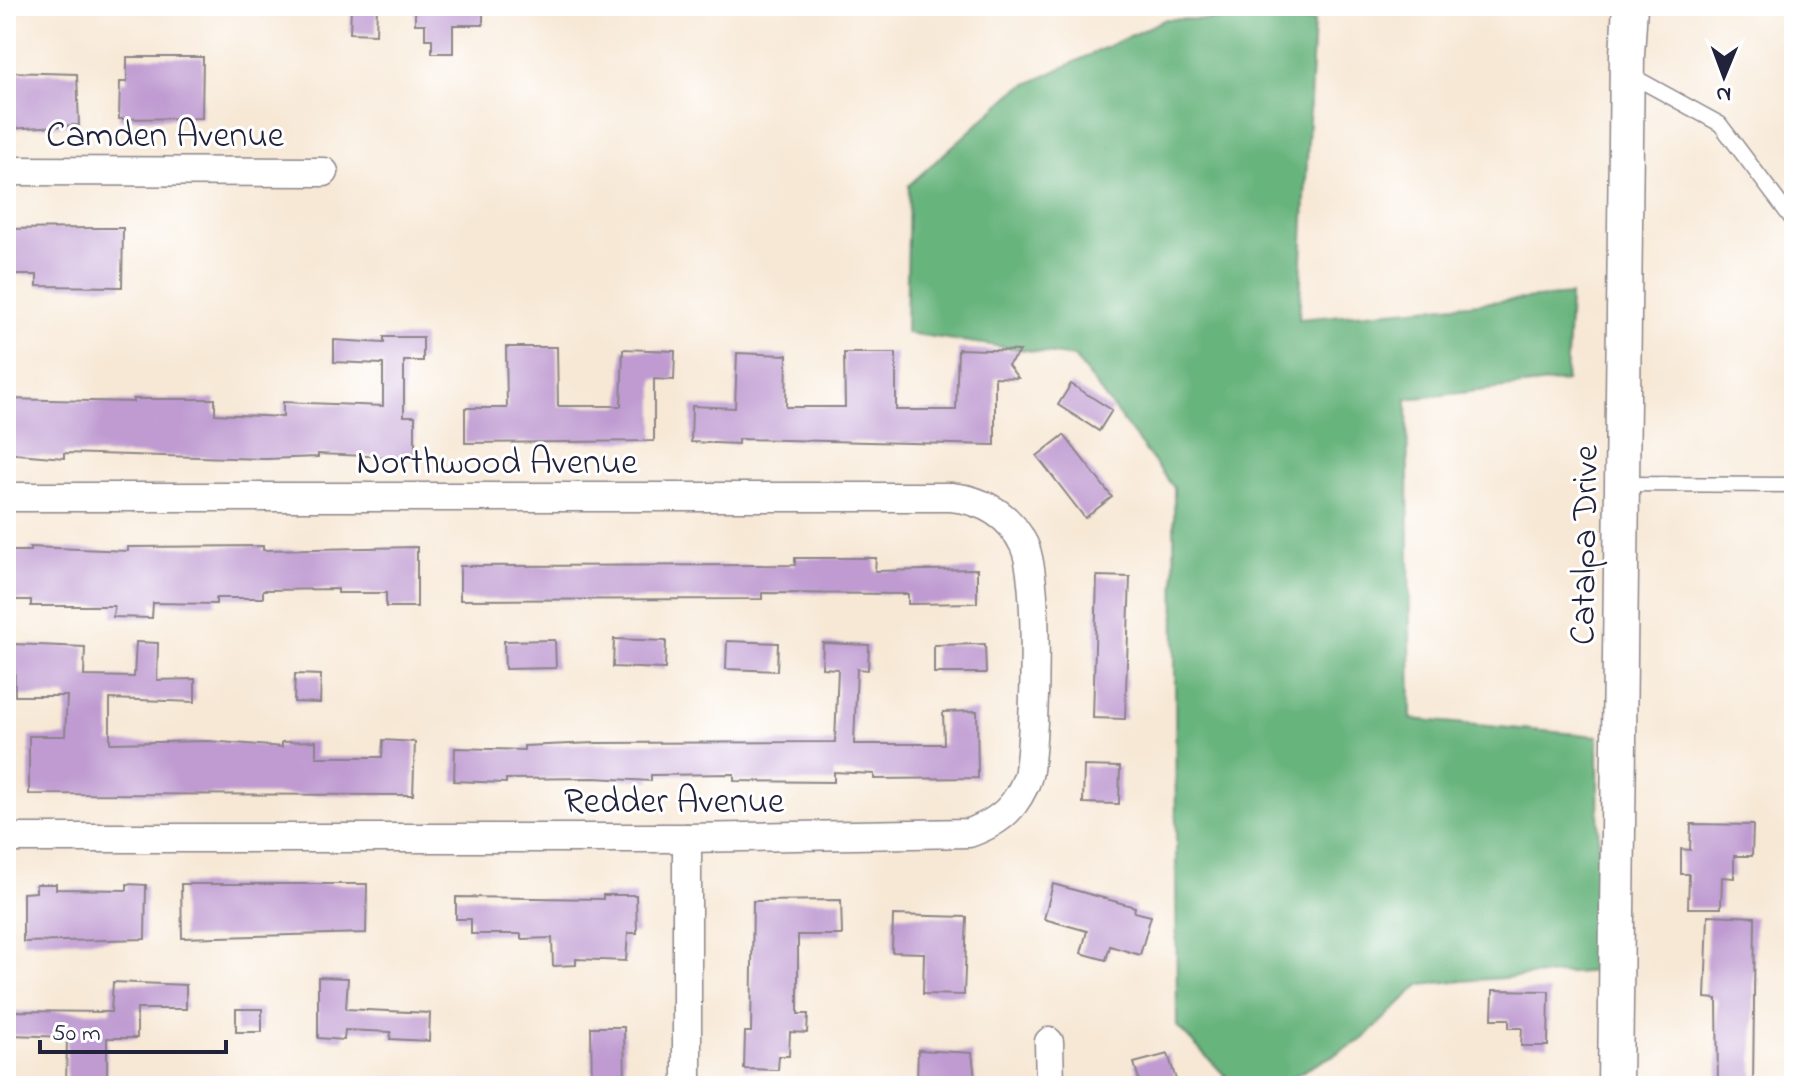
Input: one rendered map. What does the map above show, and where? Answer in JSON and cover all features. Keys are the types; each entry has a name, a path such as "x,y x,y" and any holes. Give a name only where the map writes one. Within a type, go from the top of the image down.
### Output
{"street":[{"name":"Catalpa Drive","path":"1615,1086 1630,6"},
{"name":"Camden Avenue","path":"6,171 324,172"},
{"name":"Northwood Avenue","path":"6,497 951,497 987,506"},
{"name":"Redder Avenue","path":"6,838 955,836 984,828 1014,803 1029,773 1032,569 1018,534 987,506"},
{"path":"687,838 687,1086"},
{"path":"1049,1042 1050,1086"}],"lane":[{"path":"1627,73 1720,124 1794,222"},
{"path":"1623,484 1794,485"}],"green space":[{"path":"1166,19 1314,21 1299,319 1570,295 1566,381 1407,399 1411,719 1598,736 1599,971 1420,984 1362,1040 1275,1086 1235,1086 1177,1026 1174,488 1074,357 906,333 909,185 1017,89"}],"building":[{"path":"351,6 377,6 376,34 350,33"},
{"path":"415,6 483,6 483,25 453,25 453,53 432,53 432,39 425,39 425,24 415,24"},
{"path":"127,57 203,57 202,118 119,119 120,82 127,82"},
{"path":"6,72 77,74 79,125 7,129"},
{"path":"123,228 122,287 37,286 37,275 6,275 6,229"},
{"path":"384,337 423,337 423,361 404,361 404,416 415,416 415,458 318,454 318,457 266,459 64,453 64,458 6,453 6,399 133,402 133,399 215,399 215,414 283,417 283,402 383,406 383,364 334,362 334,340 384,343"},
{"path":"506,347 557,347 558,406 621,406 623,349 675,351 674,380 654,379 654,441 465,443 465,408 507,408"},
{"path":"958,349 1020,351 1008,365 1018,378 995,377 995,445 738,439 738,444 691,442 692,406 735,408 737,353 787,355 786,407 845,407 844,353 896,353 896,410 956,410"},
{"path":"1071,384 1112,410 1099,431 1058,405"},
{"path":"1064,435 1112,497 1085,518 1037,456"},
{"path":"263,546 263,550 417,547 417,607 386,607 386,593 338,593 338,589 263,590 263,598 216,598 216,604 153,603 152,618 113,617 114,606 31,606 31,600 6,600 6,551 30,551 30,547 128,551 128,547"},
{"path":"795,558 876,558 875,571 977,569 977,603 908,604 908,594 762,593 762,599 460,600 460,566 795,565"},
{"path":"1097,576 1130,577 1125,719 1093,718"},
{"path":"614,639 666,641 665,669 613,667"},
{"path":"555,640 556,668 505,669 504,641"},
{"path":"727,641 778,643 777,671 726,669"},
{"path":"136,642 158,643 157,680 195,679 195,702 110,699 110,743 208,741 282,747 282,742 316,741 316,757 382,757 383,740 415,742 413,795 29,794 29,736 65,736 67,696 15,696 14,644 85,647 84,676 134,677"},
{"path":"823,643 869,645 868,670 857,669 854,744 944,744 943,712 977,711 978,778 874,779 874,774 834,772 834,782 734,781 734,774 651,775 651,781 594,778 506,779 506,783 454,781 455,748 524,750 524,746 595,743 835,742 838,669 822,668"},
{"path":"985,644 986,673 934,673 934,645"},
{"path":"295,674 321,675 320,703 294,702"},
{"path":"1084,766 1120,767 1119,804 1083,803"},
{"path":"1691,824 1753,825 1752,856 1734,856 1734,878 1722,877 1721,908 1688,908 1689,874 1681,874 1681,849 1690,850"},
{"path":"36,884 56,884 56,889 127,890 127,884 146,885 145,939 23,942 23,893 36,892"},
{"path":"181,884 367,884 366,933 182,938"},
{"path":"1053,884 1135,907 1134,912 1151,916 1140,955 1110,946 1106,960 1081,953 1087,931 1044,919"},
{"path":"603,895 636,895 637,933 628,933 626,961 576,959 576,965 553,966 552,938 521,939 521,934 471,934 471,919 456,919 456,897 603,899"},
{"path":"841,900 842,935 798,935 798,1014 808,1014 807,1033 790,1032 789,1056 779,1056 778,1070 744,1069 745,1032 751,1032 753,901"},
{"path":"893,915 967,917 964,995 923,994 924,953 892,952"},
{"path":"1708,915 1755,917 1753,1084 1718,1086 1717,999 1705,998"},
{"path":"318,977 348,978 346,1009 430,1013 429,1041 390,1039 391,1032 345,1030 344,1040 318,1038"},
{"path":"113,982 186,985 186,1009 137,1009 137,1038 107,1038 107,1086 66,1086 67,1037 11,1035 11,1011 111,1012"},
{"path":"1493,990 1549,991 1548,1046 1521,1046 1522,1028 1509,1028 1509,1019 1492,1019"},
{"path":"236,1009 262,1009 262,1032 236,1032"},
{"path":"591,1027 624,1027 625,1086 592,1086"},
{"path":"918,1050 972,1053 976,1086 917,1083"},
{"path":"1168,1054 1178,1086 1141,1086 1134,1063"}]}
